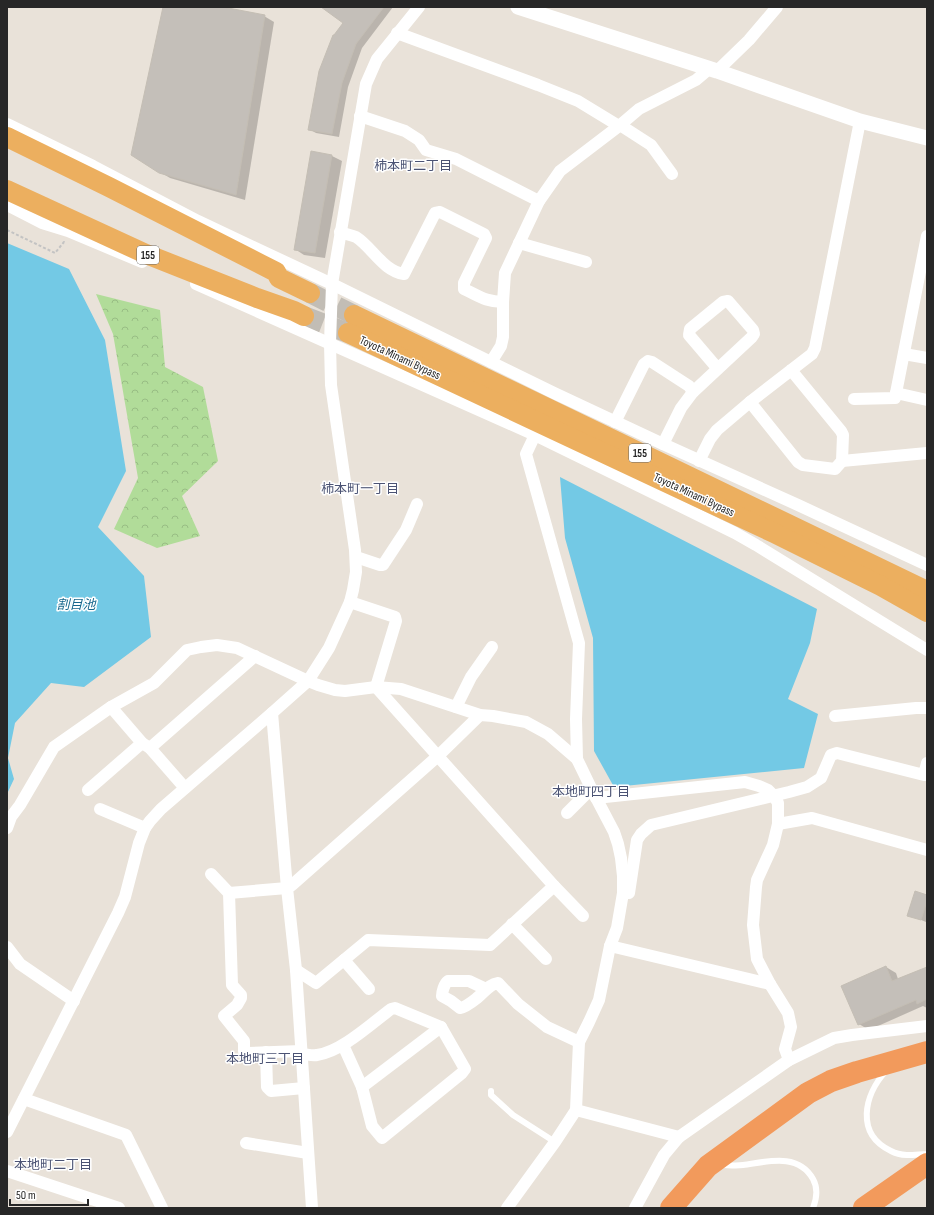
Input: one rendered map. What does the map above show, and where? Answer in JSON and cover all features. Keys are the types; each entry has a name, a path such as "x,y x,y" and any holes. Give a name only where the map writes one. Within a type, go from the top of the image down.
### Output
{"highway":[{"path":"7,136 276,272 279,278 310,293"},
{"name":"155","path":"7,190 146,254 299,313"},
{"name":"Toyota Minami Bypass","path":"927,591 351,324 881,586 927,612"},
{"name":"155","path":"881,586 889,600 927,621"},
{"path":"671,1208 708,1166 778,1114 814,1090 831,1081 857,1072 927,1052"},
{"path":"864,1208 927,1164"}],"street":[{"path":"7,1132 118,913 125,897 139,843 145,828 161,809 308,681 329,648 350,602 356,572 356,550 331,385 330,343 332,284 366,84 377,59 419,7"},
{"path":"518,7 713,70 860,121 927,138"},
{"path":"490,362 501,346 503,337 504,273 539,201 560,171 620,126 639,109 713,70 749,40 777,7"},
{"path":"396,34 578,101 651,145 672,174"},
{"path":"360,116 405,131 419,140 426,150 456,159 539,201"},
{"path":"699,460 710,439 717,430 750,402 812,354 815,348 860,121"},
{"path":"7,124 93,166 198,221 332,284 615,422 927,565"},
{"path":"7,205 42,223 68,231 186,279 535,435 735,533 927,650"},
{"path":"340,232 357,238 384,264 398,273 404,274 435,213 440,212 484,234 486,238 464,283 464,289 486,300 492,302 503,302"},
{"path":"854,399 895,398 927,236"},
{"path":"519,243 586,262"},
{"path":"663,444 681,408 693,392 718,369 752,337 754,334 753,330 728,301 723,302 690,329 689,333 718,369"},
{"path":"904,354 927,358"},
{"path":"615,422 644,364 648,361 689,386 693,392"},
{"path":"750,402 798,462 803,465 835,469 842,461 841,432 791,370"},
{"path":"896,393 927,400"},
{"path":"535,435 526,454 579,643 576,719 577,759"},
{"path":"842,461 927,454"},
{"path":"356,557 383,565 406,530 417,504"},
{"path":"350,602 395,617 396,621 376,686"},
{"path":"7,828 54,747 111,707 154,683 188,650 201,647 217,645 237,648 308,681 335,690 345,691 376,686 401,689 480,715 526,722 548,734 577,759 614,832 621,858 623,893 620,916 610,946 600,1000 579,1042 576,1110 556,1142 507,1208"},
{"path":"456,707 471,677 492,647"},
{"path":"88,790 146,745 254,656"},
{"path":"376,686 554,886 583,916"},
{"path":"111,707 185,788"},
{"path":"835,716 927,708"},
{"path":"272,713 287,888 296,970 312,1208"},
{"path":"229,893 287,888 298,880 438,756 480,715"},
{"path":"620,916 626,909 637,840 646,828 651,825 808,787 820,778 831,755 837,753 926,776 927,763"},
{"path":"567,813 584,796 594,794 745,782 768,790 774,796 778,803 778,824 773,845 757,880 753,924 757,959 788,1013 791,1027 785,1049 789,1060"},
{"path":"100,809 145,828"},
{"path":"778,824 812,818 927,850"},
{"path":"211,874 227,889 229,893 232,985 242,998 237,1005 224,1016 244,1041 244,1051 248,1053 301,1052 316,1055 323,1054 343,1045 390,1009 395,1008 441,1027 465,1069 382,1138 372,1126 362,1087 343,1045"},
{"path":"296,970 316,983 368,940 490,945 554,886"},
{"path":"512,924 546,959"},
{"path":"610,946 770,984"},
{"path":"7,947 20,964 74,1001"},
{"path":"344,960 369,989"},
{"path":"486,989 495,983 498,983 518,1004 547,1028 579,1042"},
{"path":"635,1208 664,1155 679,1137 789,1060 834,1038 927,1026"},
{"path":"362,1087 441,1027"},
{"path":"266,1052 268,1087 271,1091 304,1088"},
{"path":"24,1099 126,1136 162,1208"},
{"path":"576,1110 679,1137"},
{"path":"246,1143 308,1153"},
{"path":"7,1171 119,1208"}],"lane":[{"path":"895,1061 884,1073 869,1099 867,1125 872,1136 891,1152 915,1156 927,1154"},
{"path":"491,1092 491,1095 512,1115 556,1142"},
{"path":"708,1166 715,1164 741,1165 777,1160 790,1162 803,1168 810,1175 816,1186 816,1201 813,1208"}],"path":[{"path":"7,230 55,253 64,242"}],"green space":[{"path":"96,294 160,310 165,367 203,387 218,461 182,496 200,536 157,548 114,529 138,478 113,334"}],"water":[{"name":"割目池","path":"7,243 69,269 105,340 126,471 98,527 144,576 151,637 84,687 51,683 15,723 8,758 14,779 7,794"},
{"path":"560,477 817,609 810,643 788,699 818,714 804,768 614,787 594,751 593,638 565,538"}],"building":[{"path":"163,7 223,7 265,15 236,195 159,173 131,155"},
{"path":"321,7 384,7 356,44 342,83 332,134 308,130 319,71 333,35 343,23"},
{"path":"311,151 332,155 315,253 294,250"},
{"path":"915,891 927,895 927,901 921,920 907,916"},
{"path":"886,966 892,981 927,967 927,999 917,1004 916,1000 858,1025 841,986"}],"tunnel":[{"path":"310,293 354,315"},
{"path":"304,316 348,333"}],"district":[{"name":"柿本町二丁目","path":"413,166"},
{"name":"柿本町一丁目","path":"360,489"},
{"name":"本地町四丁目","path":"591,792"},
{"name":"本地町三丁目","path":"265,1059"},
{"name":"本地町二丁目","path":"53,1165"}]}
